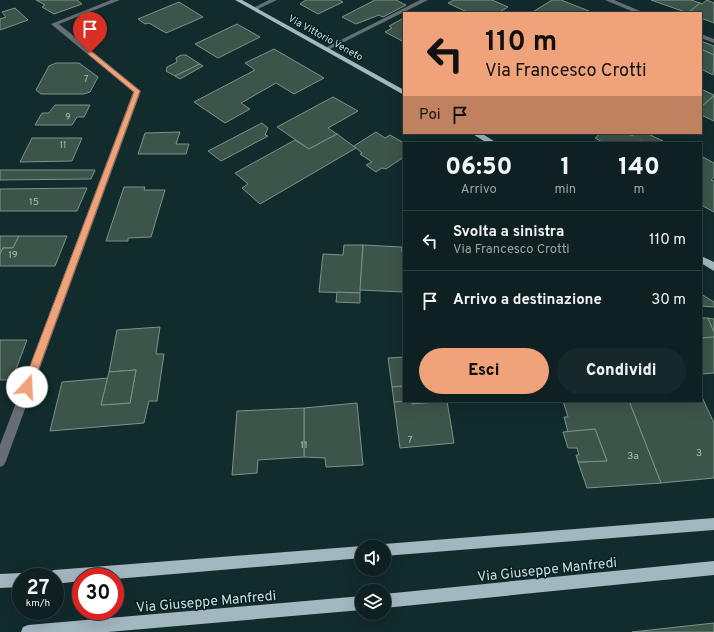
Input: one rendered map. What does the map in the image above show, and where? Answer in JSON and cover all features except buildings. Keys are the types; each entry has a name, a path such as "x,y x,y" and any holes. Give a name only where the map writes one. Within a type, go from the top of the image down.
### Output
{"main road":[{"name":"Via Vittorio Veneto","path":"238,0 403,92"},
{"path":"477,134 491,142"},
{"path":"702,260 714,267"},
{"path":"391,549 714,524"},
{"path":"64,576 355,553"},
{"name":"Via Giuseppe Manfredi","path":"391,600 714,568"},
{"path":"0,581 12,580"},
{"name":"Via Giuseppe Manfredi","path":"28,632 355,604"}],"street":[{"path":"0,461 137,91 54,24 116,0"},
{"path":"254,9 274,0"},
{"path":"326,49 425,0"},
{"path":"608,0 639,12"},
{"path":"702,36 714,40"}],"route":[{"path":"27,387 137,91 90,53"}]}
